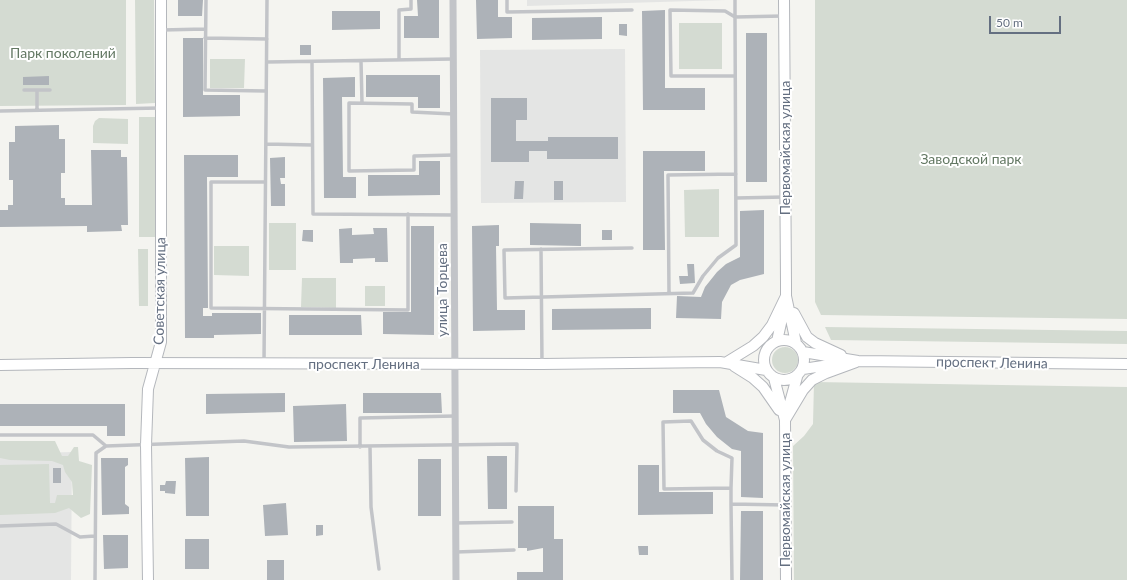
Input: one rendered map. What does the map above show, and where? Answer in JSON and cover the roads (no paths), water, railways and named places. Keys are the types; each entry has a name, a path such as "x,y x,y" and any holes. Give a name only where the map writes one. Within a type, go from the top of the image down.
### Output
{"street":[{"name":"Советская улица","path":"148,580 146,445 148,389 161,342 160,0"},
{"name":"улица Торцева","path":"453,0 456,580"},
{"name":"Первомайская улица","path":"784,0 786,296"},
{"path":"777,341 786,296"},
{"path":"785,420 805,360 803,352 796,343 786,296"},
{"path":"786,296 801,329 807,337 815,343 858,361"},
{"path":"727,362 753,346 763,337 772,326 786,296"},
{"path":"727,362 767,349 777,341 789,340 796,343"},
{"path":"767,349 764,362 766,370 774,378 784,381 800,373 858,361"},
{"path":"803,352 858,361"},
{"name":"проспект Ленина","path":"858,361 1127,364"},
{"path":"785,420 800,395 812,380 826,372 858,361"},
{"name":"проспект Ленина","path":"0,365 542,364 727,362"},
{"path":"727,362 766,370"},
{"path":"727,362 753,378 763,387 785,420"},
{"path":"774,378 785,420"},
{"name":"Первомайская улица","path":"785,420 786,580"}],"lane":[{"path":"206,0 205,90 266,90"},
{"path":"264,364 267,0"},
{"path":"399,60 398,10 411,9 411,0"},
{"path":"507,0 507,12 632,10"},
{"path":"632,248 504,250 505,298 692,292 718,258 736,246 735,0"},
{"path":"735,76 671,76 670,10 724,10 735,17 784,16"},
{"path":"160,30 205,29"},
{"path":"205,38 267,39"},
{"path":"267,62 454,59"},
{"path":"361,61 362,103"},
{"path":"312,62 313,214 455,215"},
{"path":"24,90 50,90"},
{"path":"37,90 37,110"},
{"path":"454,114 412,112 412,104 349,103 349,171 414,170 414,156 454,155"},
{"path":"0,111 161,108"},
{"path":"266,144 312,145"},
{"path":"669,293 668,175 736,174"},
{"path":"266,182 211,182 211,308 408,310 408,214"},
{"path":"736,198 786,197"},
{"path":"541,249 542,364"},
{"path":"360,447 360,418 456,416"},
{"path":"731,488 664,489 663,422 691,421 703,440 717,451 732,458 732,580"},
{"path":"0,434 93,435 106,446"},
{"path":"95,580 96,453 106,446 244,441 289,447 517,444 516,491"},
{"path":"370,447 370,507 379,568"},
{"path":"731,504 786,506"},
{"path":"456,523 512,522"},
{"path":"0,526 56,524 80,537 95,536"},
{"path":"456,552 514,550"}],"park label":[{"name":"Парк поколений","path":"63,53"},
{"name":"Заводской парк","path":"971,159"}]}
